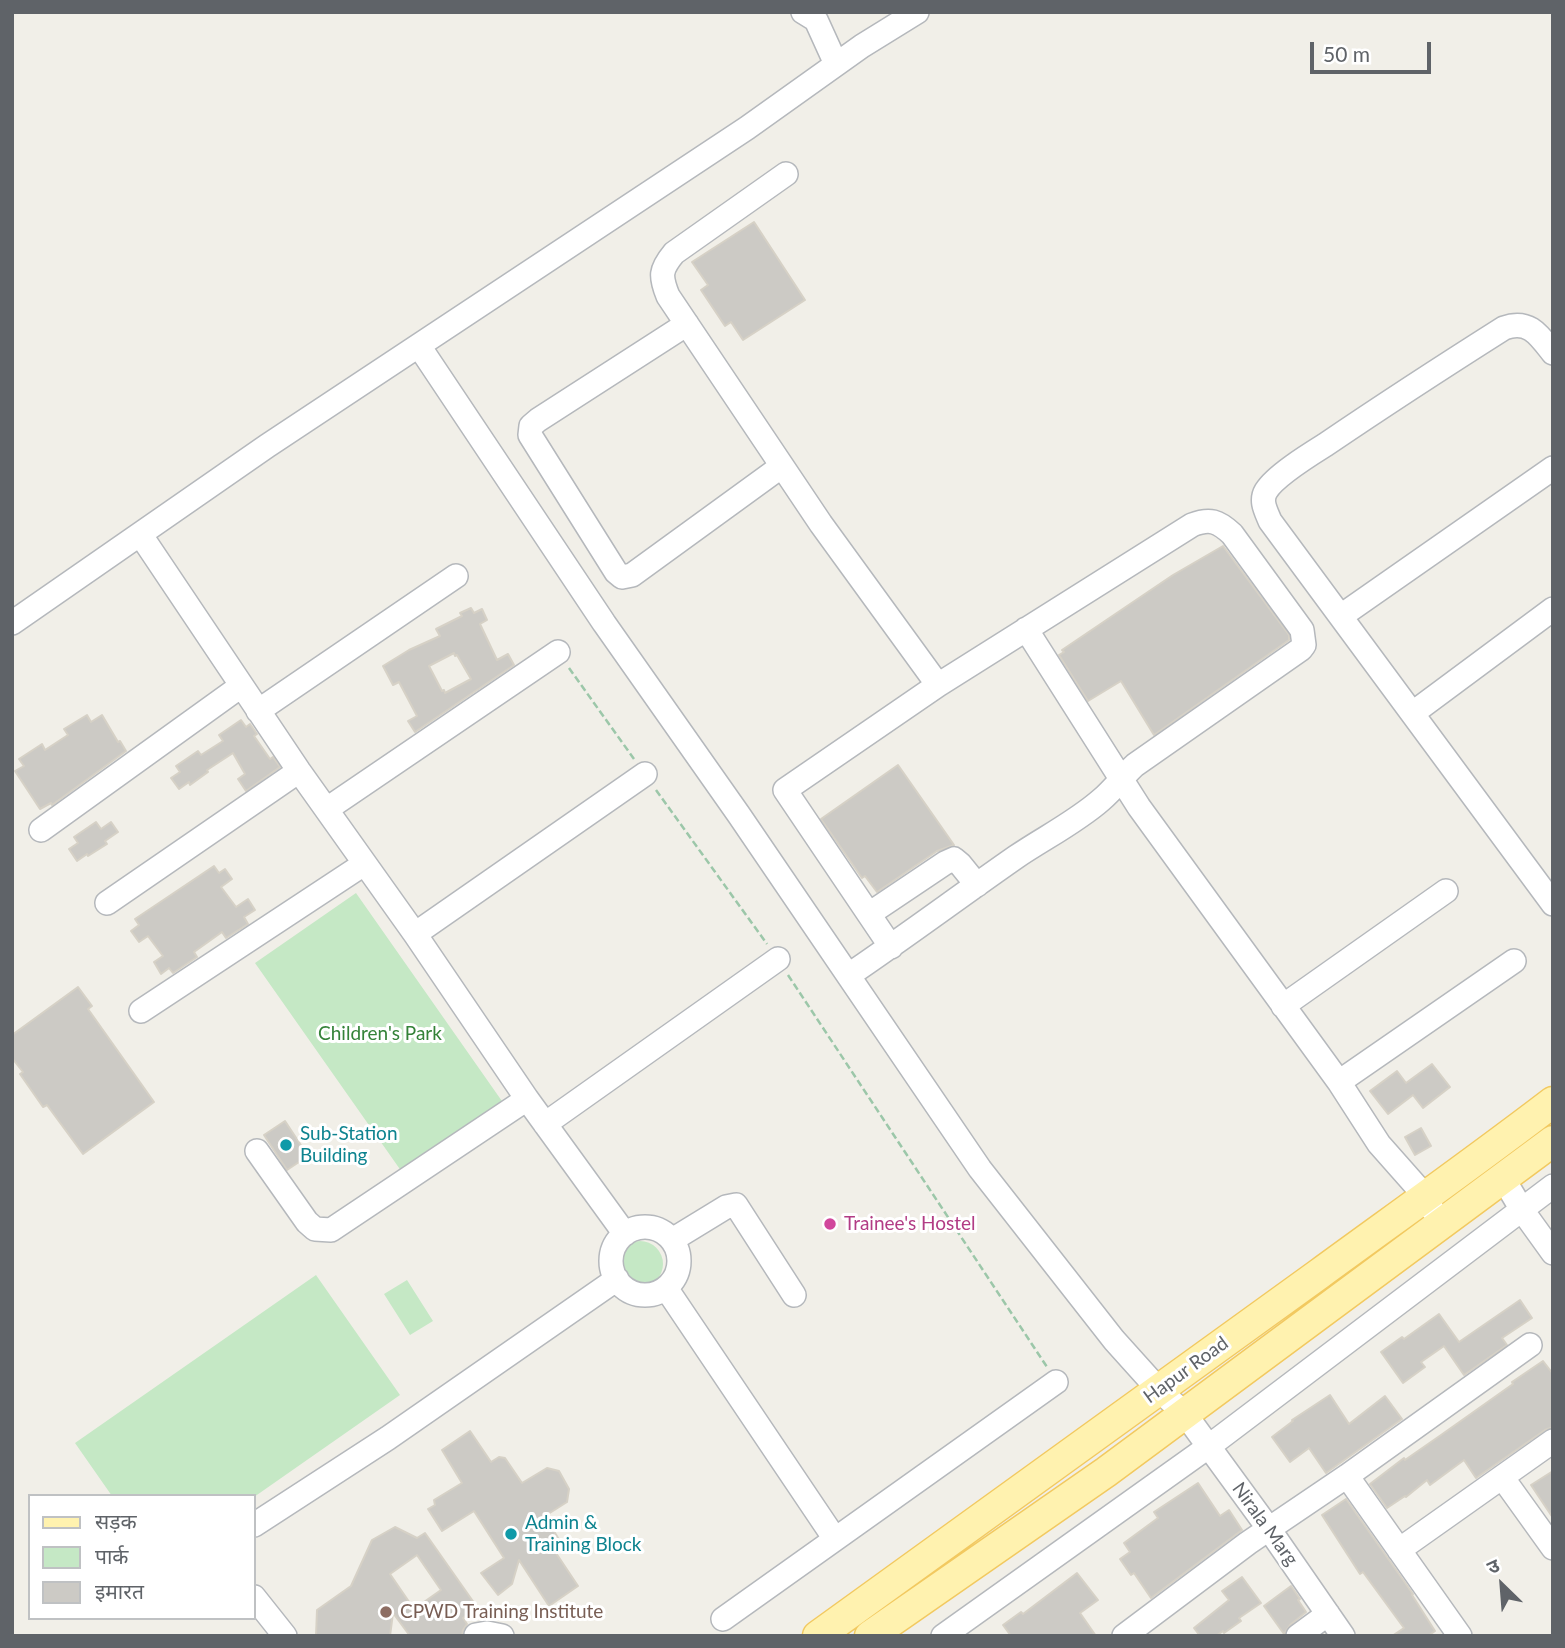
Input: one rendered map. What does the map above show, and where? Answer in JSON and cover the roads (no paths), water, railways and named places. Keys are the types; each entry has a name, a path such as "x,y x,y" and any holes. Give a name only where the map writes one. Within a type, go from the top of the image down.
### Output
{"main road":[{"name":"Hapur Road","path":"818,1636 1424,1196 1479,1159 1553,1102"},
{"name":"Hapur Road","path":"870,1636 1106,1472 1553,1141"}],"street":[{"path":"803,12 816,20 836,64"},
{"path":"12,623 267,446 737,135 862,46 917,12"},
{"path":"786,174 674,253 664,265 662,280 668,296 821,524 938,685"},
{"path":"687,324 531,426 530,435 616,572 622,578 632,575 782,466"},
{"path":"1553,353 1525,325 1514,324 1504,328 1289,469 1267,489 1264,497 1264,507 1270,521 1553,904"},
{"name":"Nirala Marg","path":"419,346 604,623 739,815 980,1169 1114,1340 1159,1390 1185,1414 1343,1636"},
{"path":"1342,615 1553,468"},
{"path":"849,975 891,947 1016,857 1086,811 1151,753 1301,649 1304,645 1302,631 1232,534 1221,523 1209,521 1192,525 938,685 785,790 891,947"},
{"path":"139,534 527,1100 625,1234"},
{"path":"258,710 456,576"},
{"path":"1413,713 1553,609"},
{"path":"1026,629 1139,807 1339,1082 1380,1144 1424,1196 1441,1224"},
{"path":"327,809 558,652"},
{"path":"41,830 241,685"},
{"path":"107,903 299,771"},
{"path":"415,934 645,775"},
{"path":"869,914 954,859 977,886"},
{"path":"141,1011 364,864"},
{"path":"1283,1006 1446,891"},
{"path":"545,1124 778,959"},
{"path":"1339,1082 1514,961"},
{"path":"257,1151 307,1222 315,1229 331,1230 527,1100"},
{"path":"1503,1178 1521,1210 1553,1253"},
{"path":"943,1636 1208,1447 1553,1186"},
{"path":"672,1240 726,1207 736,1205 794,1295"},
{"path":"655,1228 672,1240 680,1260 678,1270 666,1288 657,1293 636,1293 626,1289 617,1279 612,1262 613,1251 625,1234 634,1229 655,1228"},
{"path":"256,1524 388,1438 617,1279"},
{"path":"666,1288 835,1539"},
{"path":"1125,1636 1269,1529 1530,1345"},
{"path":"723,1619 1056,1382"},
{"path":"1399,1550 1553,1441"},
{"path":"1347,1476 1460,1636"},
{"path":"1502,1477 1553,1548"},
{"path":"256,1600 285,1636"},
{"path":"1298,1636 1328,1614"},
{"path":"476,1635 487,1633 502,1636"}],"place":[{"name":"Sub-Station Building","path":"286,1145"},
{"name":"Trainee's Hostel","path":"830,1224"},
{"name":"Admin & Training Block","path":"511,1534"},
{"name":"CPWD Training Institute","path":"386,1612"}],"park label":[{"name":"Children's Park","path":"380,1034"}]}
